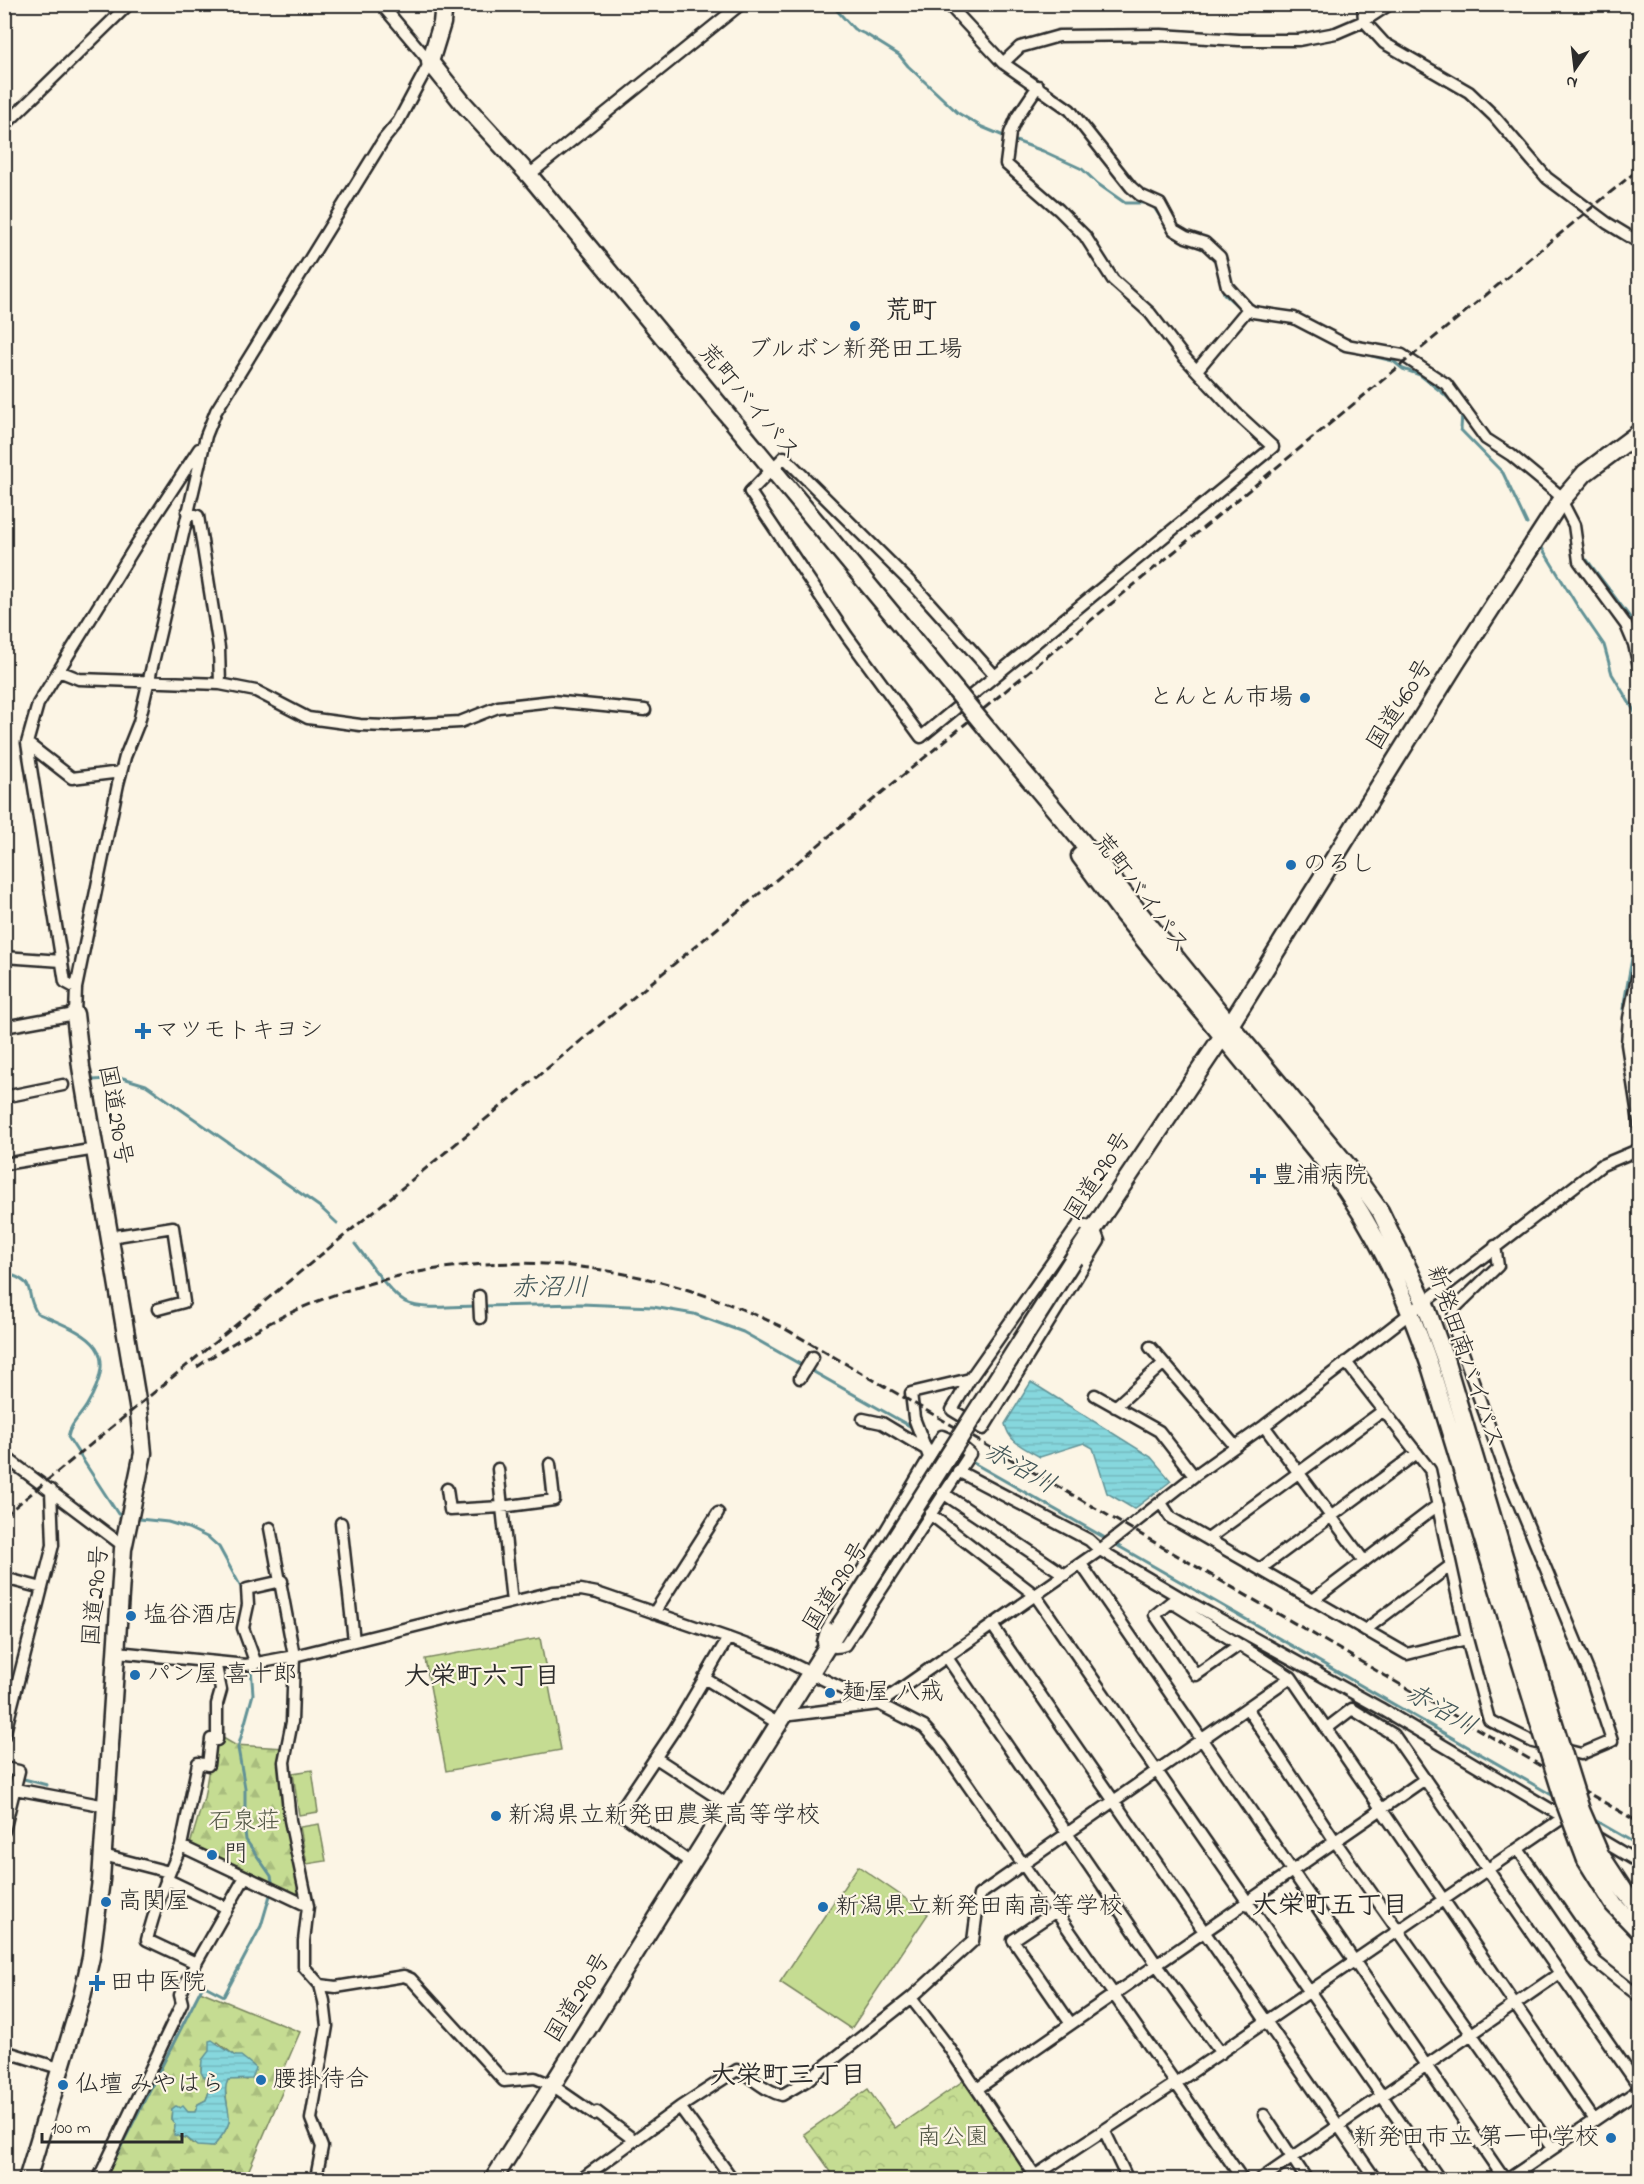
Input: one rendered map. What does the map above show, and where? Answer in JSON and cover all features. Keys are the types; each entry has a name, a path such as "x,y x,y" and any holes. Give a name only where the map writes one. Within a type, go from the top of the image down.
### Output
{"highway":[{"path":"430,62 442,23 444,4"},
{"name":"荒町バイパス","path":"430,62 462,102 529,175 956,691 1026,777 1123,914 1226,1031"},
{"name":"国道460号","path":"1226,1031 1444,682 1561,501 1584,473 1640,432"},
{"name":"国道290号","path":"27,2180 82,1997 91,1957 103,1856 123,1548 143,1453 139,1412 81,1067 75,1014"},
{"name":"国道290号","path":"493,2180 810,1672 1074,1258 1226,1031"},
{"name":"新発田南バイパス","path":"1226,1031 1349,1193 1417,1306 1431,1369 1545,1718 1564,1801 1593,1857"},
{"path":"1593,1857 1640,1910"},
{"path":"1593,1857 1614,1905 1640,1932"}],"street":[{"path":"4,126 129,4"},
{"path":"4,1027 75,1014 76,988 121,772 139,722 204,442 216,411 384,140 398,122 430,62 381,4"},
{"path":"529,175 741,4"},
{"path":"948,4 1003,63 1070,110 1136,191 1160,204 1174,230 1186,237 1205,243 1220,257 1227,286 1248,309 1294,318 1346,345 1402,355 1446,384 1486,439 1558,494 1574,525 1579,561 1626,625 1634,644 1640,671"},
{"path":"1363,4 1364,21 1384,43 1469,92 1494,116 1547,178 1607,223 1640,243"},
{"path":"1003,63 1020,47 1059,36 1161,35 1239,40 1299,40 1336,33 1364,21 1390,4"},
{"path":"995,676 917,589 784,457 750,492 847,636 921,737 1273,447 1236,413 1183,356 1150,313 1113,280 1084,236 1059,210 1006,164 1010,133 1017,117 1038,86"},
{"path":"1197,370 1248,309"},
{"path":"76,988 65,982 27,743 38,704 138,542 204,442"},
{"path":"187,512 198,516 219,648 219,684"},
{"path":"59,671 79,679 219,684 256,691 308,718 386,726 460,722 498,707 552,701 645,710"},
{"path":"27,743 72,778 121,772"},
{"path":"4,957 62,961"},
{"path":"1640,963 1626,1044 1640,1128"},
{"path":"4,1097 63,1085"},
{"path":"4,1164 96,1149"},
{"path":"704,1678 781,1720 879,1704 1100,1550 1602,1165 1640,1149"},
{"path":"1079,1224 1094,1228 1099,1241 983,1429 952,1410 970,1379 1079,1224"},
{"path":"110,1237 173,1227 184,1302 158,1309"},
{"path":"1346,1362 1430,1470 1467,1639 1489,1720 1533,1742 1581,1754 1612,1741 1591,1678 1505,1470 1452,1323 1455,1308 1498,1266 1495,1246"},
{"path":"478,1296 480,1318"},
{"path":"1150,1347 1235,1446"},
{"path":"800,1378 813,1357"},
{"path":"1115,1407 1164,1363"},
{"path":"928,1454 914,1418 911,1393 970,1379"},
{"path":"1095,1395 1159,1431 1194,1476"},
{"path":"1208,1539 1384,1410"},
{"path":"863,1419 882,1423 928,1454"},
{"path":"1264,1426 1364,1561"},
{"path":"942,1436 956,1442 970,1454 958,1471 845,1645 828,1646 823,1642 826,1631 928,1454 942,1436"},
{"path":"1260,1569 1417,1453"},
{"path":"4,1456 121,1544 123,1548"},
{"path":"447,1489 450,1510 501,1507 554,1500 550,1464"},
{"path":"498,1468 512,1602"},
{"path":"958,1471 1089,1540 1100,1550 1239,1645 1291,1677 1594,2120"},
{"path":"4,1736 53,1545 51,1490"},
{"path":"943,1494 1065,1575"},
{"path":"1161,1503 1171,1518 1407,1654 1467,1639"},
{"path":"1313,1600 1438,1505"},
{"path":"654,1613 718,1513"},
{"path":"930,1514 1035,1595 1440,2180"},
{"path":"341,1522 354,1641"},
{"path":"270,1527 282,1581 294,1656 292,1722 284,1762 290,1820 308,1906 303,1941 304,1967 320,1984 327,2026 311,2119 322,2147 317,2173 313,2180"},
{"path":"1081,1564 1506,2180 1640,2089 1394,1735 1352,1709 1326,1729"},
{"path":"1365,1630 1450,1566"},
{"path":"4,1578 42,1588"},
{"path":"251,1664 243,1628 248,1605 247,1589 282,1581"},
{"path":"117,1652 251,1664 294,1656 512,1602 566,1590 581,1590 597,1593 728,1638 879,1704 924,1727 940,1745 1243,2180"},
{"path":"1174,1599 1155,1615 1196,1675 1239,1645"},
{"path":"1174,1599 1380,1708 1640,1863"},
{"path":"992,1625 1376,2180"},
{"path":"691,1863 623,1815 623,1806 674,1731 728,1638"},
{"path":"946,1656 1157,1965 1221,2053"},
{"path":"196,1963 147,1940 154,1911 181,1846 198,1763 208,1765 211,1739 217,1740 217,1704 220,1690 215,1662"},
{"path":"580,2180 680,2107 736,2070 752,2078 770,2092 782,2095 806,2081 911,1998 973,1941 979,1895 1291,1677"},
{"path":"1247,1708 1335,1841 1552,2148"},
{"path":"656,1758 727,1804"},
{"path":"4,1768 19,1772 4,1832"},
{"path":"977,2089 1425,1779"},
{"path":"15,1789 106,1806"},
{"path":"911,1998 948,2046 1037,2177 1564,1817"},
{"path":"181,1846 272,1891 308,1906"},
{"path":"1518,1848 1596,1962 1640,1996"},
{"path":"103,1856 167,1876 227,1908"},
{"path":"98,2180 182,2003 180,1995 245,1877"},
{"path":"1056,1911 1012,1940 1071,2024"},
{"path":"1260,2180 1560,1973"},
{"path":"320,1984 336,1987 404,1976 416,1983 504,2081 534,2078 552,2085 594,2114 597,2112 634,2140"},
{"path":"4,2051 59,2068"},
{"path":"680,2107 733,2180"},
{"path":"1264,2115 1307,2180"},
{"path":"1104,2130 1128,2180"}],"green space":[{"path":"540,1638 561,1750 446,1771 425,1659"},
{"name":"石泉荘","path":"223,1738 235,1745 285,1748 306,1904 189,1848 204,1798 213,1744"},
{"path":"312,1770 318,1812 299,1815 293,1773"},
{"path":"319,1824 326,1861 307,1864 300,1827"},
{"path":"858,1866 928,1914 851,2029 780,1982"},
{"path":"200,1991 300,2032 285,2067 283,2090 245,2179 104,2180","holes":["218,2042 235,2056 252,2065 247,2080 238,2078 228,2080 225,2086 229,2122 225,2131 213,2147 193,2144 187,2138 179,2137 173,2131 175,2124 171,2119 172,2109 195,2112 198,2104 206,2100 213,2081 202,2073 201,2068 205,2057"]},
{"name":"南公園","path":"963,2081 1032,2179 830,2179 834,2176 804,2134 868,2089 895,2128"}],"water":[{"path":"1031,1382 1151,1457 1171,1481 1134,1509 1107,1493 1093,1448 1084,1443 1040,1457 1018,1444 1010,1436 1005,1424"},
{"path":"212,2040 235,2056 241,2056 256,2068 252,2079 228,2080 225,2090 229,2122 226,2129 213,2147 197,2146 187,2138 174,2135 175,2124 171,2119 172,2109 176,2106 180,2108 183,2106 188,2112 195,2112 198,2104 206,2100 213,2081 203,2076 202,2060 209,2051 209,2041"}],"waterway":[{"path":"831,4 854,29 899,55 958,113 1006,137"},
{"path":"1013,140 1082,169 1098,184 1125,203 1147,203"},
{"path":"1153,206 1167,227"},
{"path":"1189,243 1207,251 1217,263"},
{"path":"1221,282 1224,294 1241,309"},
{"path":"1347,350 1393,361 1403,369 1420,375 1458,408"},
{"path":"1462,413 1461,430 1503,473 1527,524"},
{"path":"1542,548 1604,645 1612,674 1636,714 1638,727 1635,788 1640,814"},
{"path":"1587,560 1640,631"},
{"path":"1623,1009 1638,925 1640,870"},
{"name":"赤沼川","path":"93,1080 123,1078 146,1085 320,1207 337,1223"},
{"name":"赤沼川","path":"355,1244 386,1284 405,1302 430,1307 476,1306"},
{"path":"4,1272 27,1284 37,1313 84,1336 94,1344 100,1355 101,1368 97,1384 68,1437 118,1514 123,1515"},
{"name":"赤沼川","path":"483,1306 581,1304 653,1307 694,1314 743,1332 915,1429"},
{"name":"赤沼川","path":"970,1461 1107,1539"},
{"path":"139,1519 168,1522 209,1538 219,1547 243,1591"},
{"name":"赤沼川","path":"1113,1543 1557,1798"},
{"path":"251,1667 253,1694 238,1748 245,1788 245,1831 246,1840 271,1876 273,1886"},
{"path":"4,1775 14,1777"},
{"path":"20,1778 47,1785"},
{"name":"赤沼川","path":"1591,1818 1640,1846"},
{"path":"104,2180 203,1985 224,1996 261,1926 271,1892"}],"railway":[{"path":"4,1516 1640,168"},
{"path":"197,1367 266,1325 337,1294 410,1274 484,1264 559,1265 634,1276 709,1297 782,1327 1640,1823"}],"place":[{"name":"ブルボン新発田工場","path":"855,326"},
{"name":"とんとん市場","path":"1305,698"},
{"name":"のろし","path":"1291,865"},
{"name":"マツモトキヨシ","path":"143,1031"},
{"name":"豊浦病院","path":"1258,1176"},
{"name":"塩谷酒店","path":"131,1616"},
{"name":"パン屋 喜十郎","path":"135,1675"},
{"name":"麺屋 八戒","path":"830,1693"},
{"name":"新潟県立新発田農業高等学校","path":"496,1816"},
{"name":"門","path":"212,1855"},
{"name":"高関屋","path":"106,1902"},
{"name":"新潟県立新発田南高等学校","path":"823,1907"},
{"name":"田中医院","path":"97,1983"},
{"name":"腰掛待合","path":"261,2080"},
{"name":"仏壇 みやはら","path":"63,2085"},
{"name":"新発田市立 第一中学校","path":"1611,2138"}],"district":[{"name":"荒町","path":"911,312"},
{"name":"大栄町六丁目","path":"482,1678"},
{"name":"大栄町五丁目","path":"1330,1907"},
{"name":"大栄町三丁目","path":"788,2077"}]}
